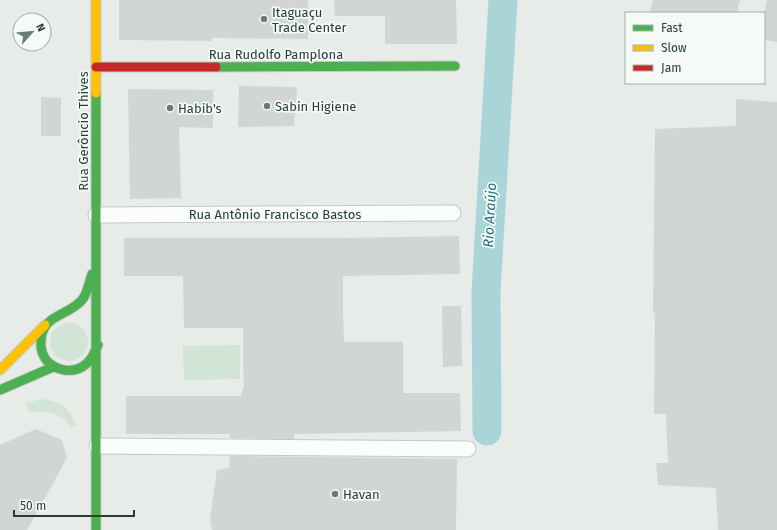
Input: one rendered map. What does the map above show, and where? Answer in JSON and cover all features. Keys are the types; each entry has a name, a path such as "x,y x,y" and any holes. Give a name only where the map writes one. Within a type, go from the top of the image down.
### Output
{"main road":[{"name":"Rua Gerôncio Thives","path":"96,0 97,336"},
{"name":"Rua Rudolfo Pamplona","path":"96,67 455,66"},
{"path":"0,370 46,324 82,299 96,262"},
{"path":"60,315 67,313 85,319 97,336 96,530"},
{"path":"46,324 40,341 41,351 46,360 53,366 62,370 72,371 81,369 89,363 95,355 98,345"},
{"path":"0,390 53,366"},
{"path":"72,371 84,382 97,431"}],"street":[{"name":"Rua Antônio Francisco Bastos","path":"96,216 453,213"},
{"path":"97,446 468,449"}],"green space":[{"path":"69,323 82,329 88,342 82,355 69,361 56,355 50,342 56,329"},
{"path":"240,345 240,379 184,380 183,346"},
{"path":"41,399 54,401 63,406 71,414 76,426 71,427 62,418 53,413 29,412 26,403"}],"building":[{"path":"119,0 308,0 308,39 212,38 212,41 119,40"},
{"path":"334,0 456,0 457,44 385,44 385,16 335,16"},
{"path":"653,0 740,0 737,12 650,11"},
{"path":"767,0 777,0 777,42 765,40 764,12"},
{"name":"Sabin Higiene","path":"239,86 297,87 294,126 238,127"},
{"path":"128,89 213,90 213,128 179,127 181,198 130,199"},
{"path":"41,97 61,98 61,136 41,136"},
{"path":"736,99 777,102 777,530 718,530 716,488 658,485 656,463 668,463 666,414 654,414 655,313 653,313 655,129 736,126"},
{"path":"459,236 460,274 343,276 343,310 344,342 403,342 403,393 460,393 461,431 294,434 294,439 230,438 230,434 126,434 126,396 241,396 244,385 243,328 184,328 183,276 124,276 124,238 342,238"},
{"path":"442,306 461,306 462,366 443,367"},
{"path":"36,429 62,440 67,458 27,530 0,530 0,445"},
{"name":"Havan","path":"230,456 457,459 456,530 212,530 210,518 217,470 229,468"}],"waterway":[{"name":"Rio Araújo","path":"487,431 486,292 503,0"}],"traffic: fast":[{"path":"216,67 455,66"},
{"path":"96,93 96,530"},
{"path":"92,274 87,291 82,300 76,306 49,322 44,328 41,346 42,353 50,364 62,370 76,370 88,363 98,345"},
{"path":"0,390 53,367"}],"traffic: slow":[{"path":"96,0 96,93"},
{"path":"0,370 45,325"}],"traffic: jam":[{"path":"96,67 216,67"}],"place":[{"name":"Itaguaçu Trade Center","path":"264,19"},
{"name":"Sabin Higiene","path":"267,106"},
{"name":"Habib's","path":"170,108"},
{"name":"Havan","path":"335,494"}]}
